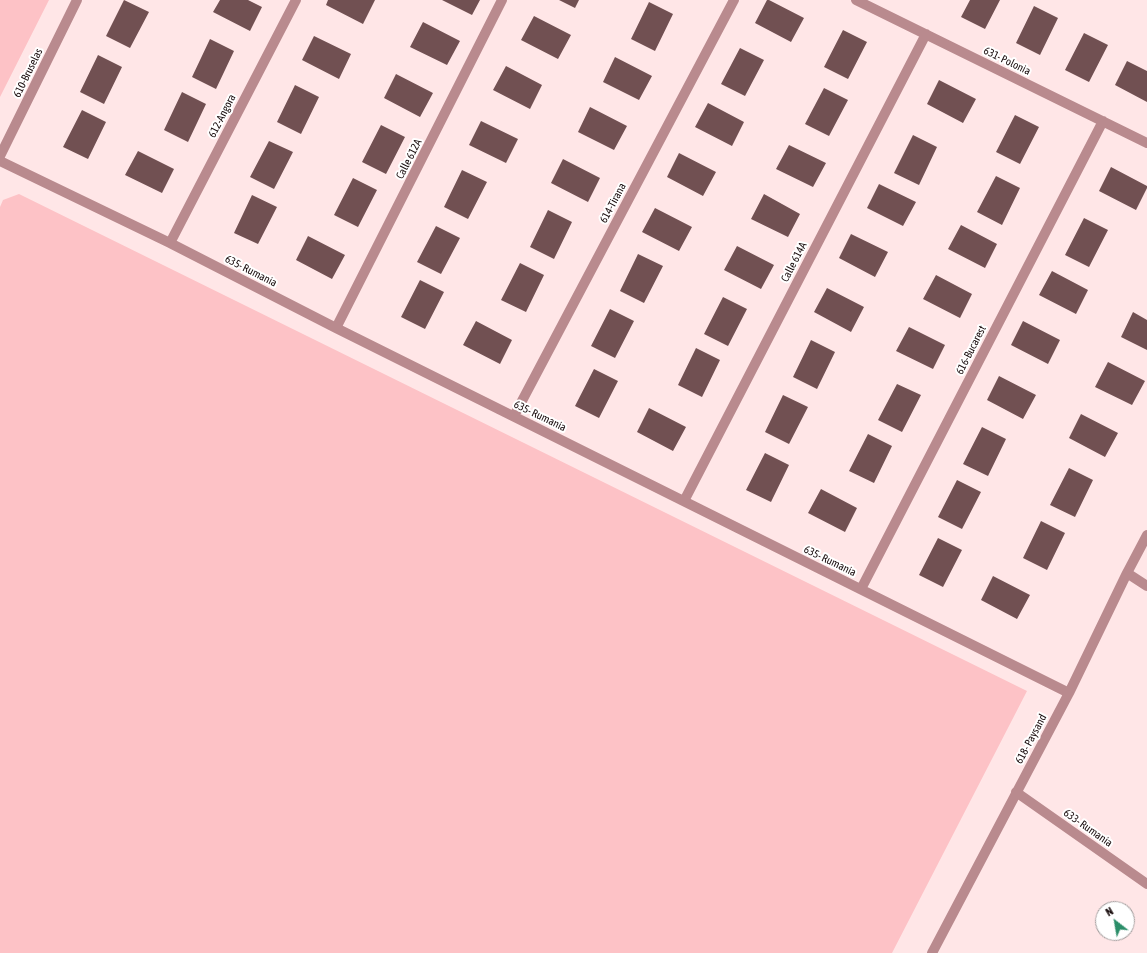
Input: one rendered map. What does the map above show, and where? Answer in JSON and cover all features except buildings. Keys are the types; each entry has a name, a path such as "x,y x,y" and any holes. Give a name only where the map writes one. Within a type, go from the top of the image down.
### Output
{"street":[{"name":"610-Bruselas","path":"0,156 77,0"},
{"name":"612-Angora","path":"170,243 296,0"},
{"name":"Calle 612A","path":"336,328 502,0"},
{"name":"614-Tirana","path":"514,416 734,0"},
{"name":"631- Polonia","path":"856,0 1147,143"},
{"name":"Calle 614A","path":"684,501 926,34"},
{"name":"616-Bucarest","path":"861,589 1103,121"},
{"name":"635- Rumania","path":"0,161 170,243 336,328 1069,693"},
{"name":"618- Paysand","path":"932,953 1069,693 1147,535"},
{"path":"1127,573 1147,586"},
{"name":"633- Rumania","path":"1016,792 1147,884"}],"shaded area":[{"path":"0,0 49,0 0,97"},
{"path":"19,194 1027,691 892,953 0,953 0,207 3,200"}]}
